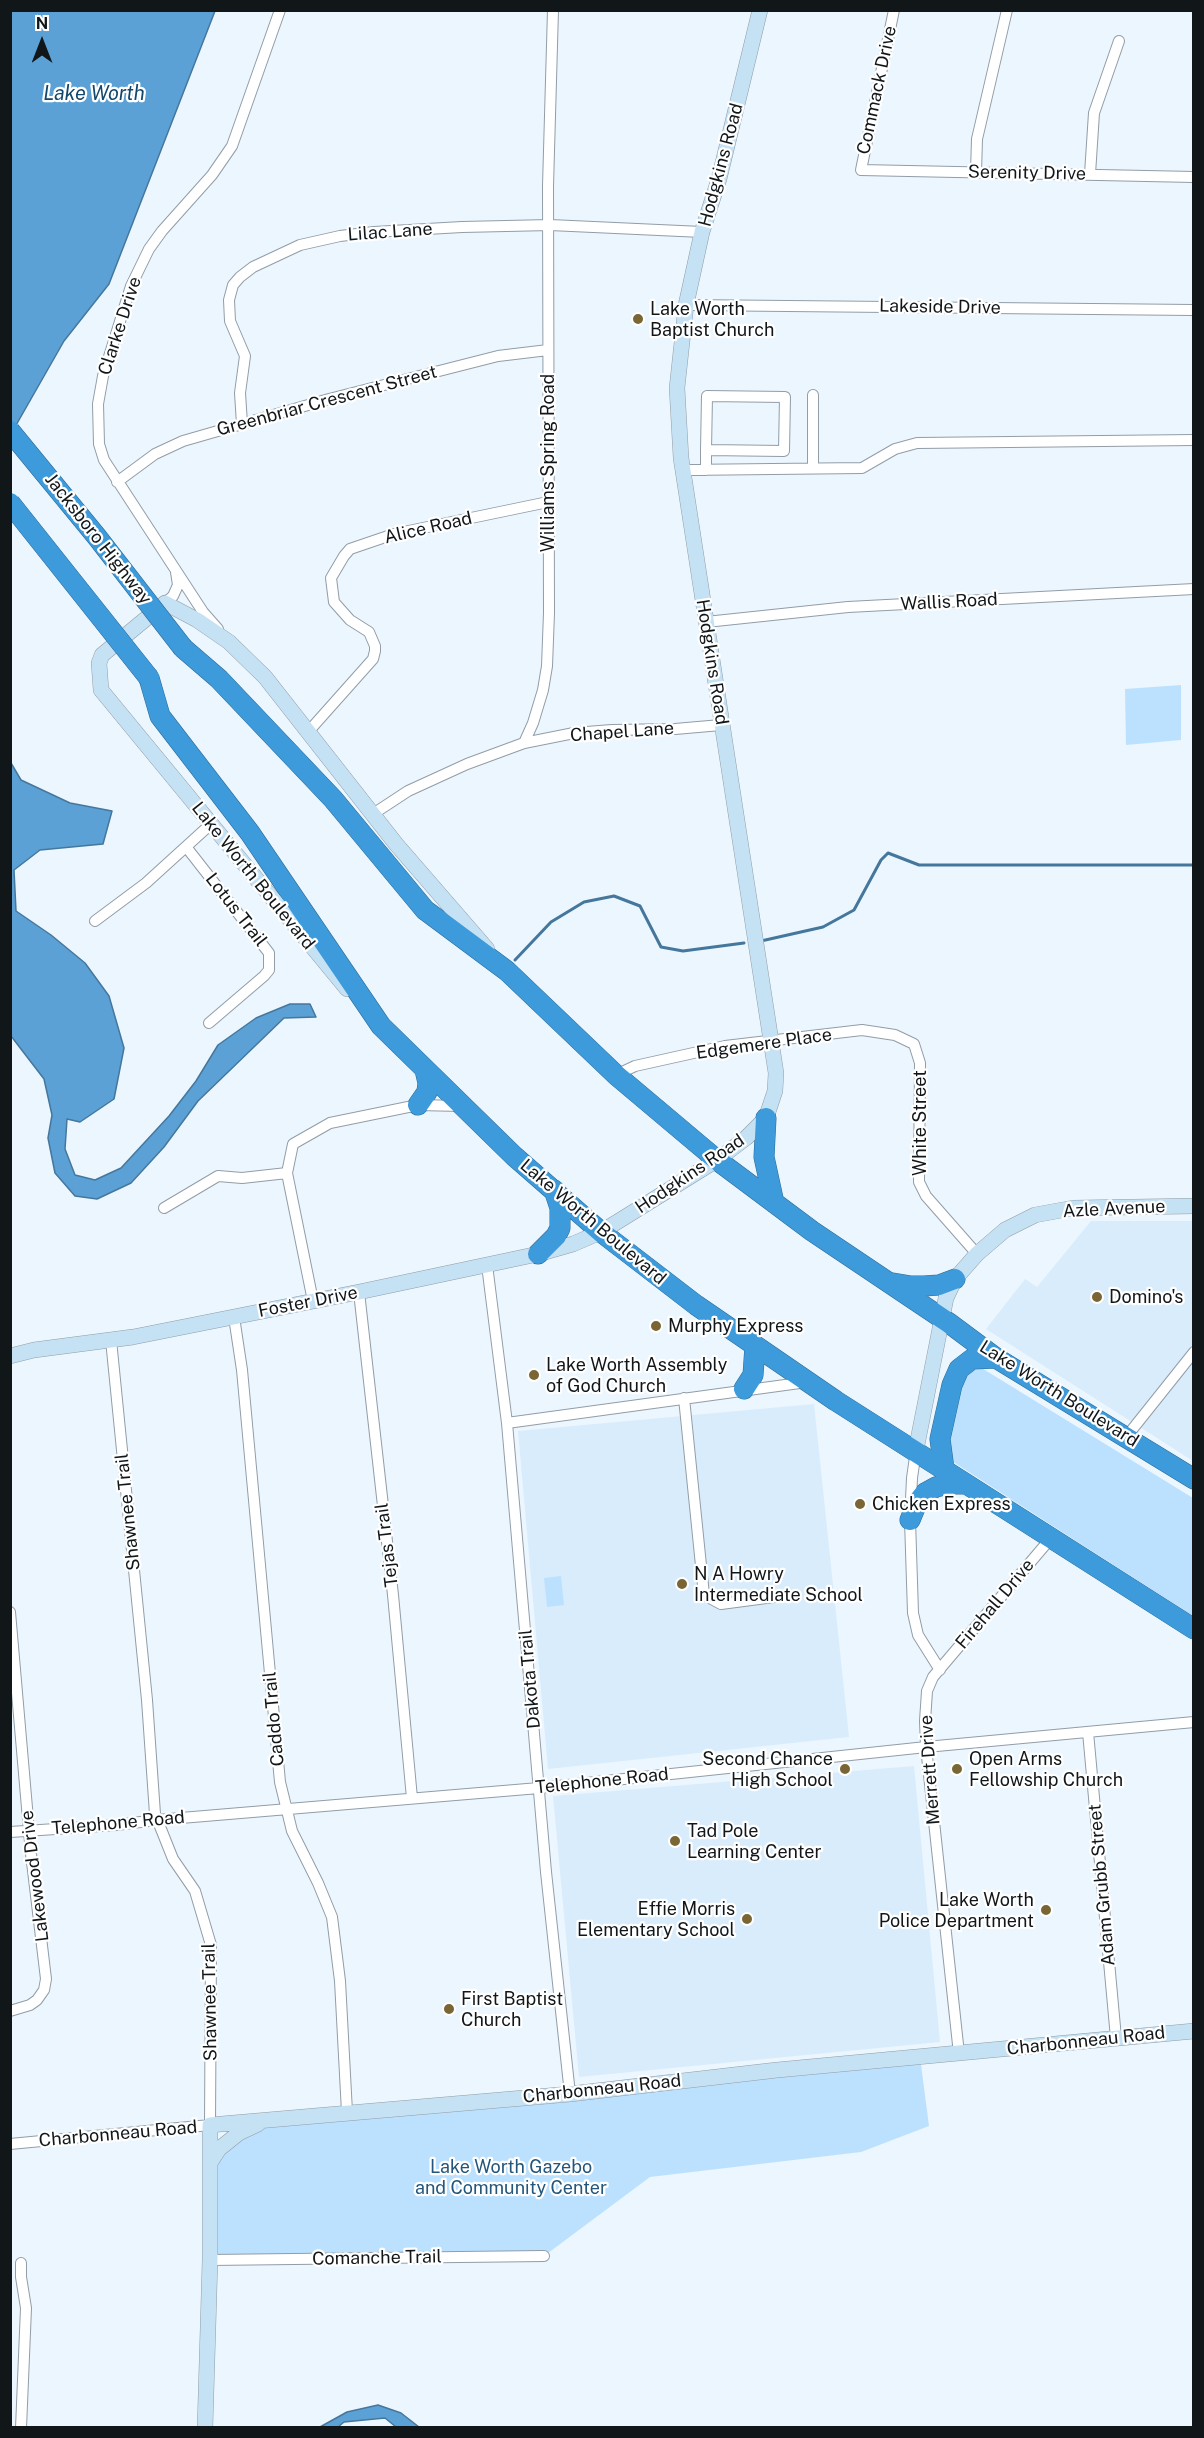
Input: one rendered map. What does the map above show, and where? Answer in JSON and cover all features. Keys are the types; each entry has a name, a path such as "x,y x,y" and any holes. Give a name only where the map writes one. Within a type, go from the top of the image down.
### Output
{"highway":[{"name":"Jacksboro Highway","path":"10,431 98,537 183,648 219,679 333,799 425,910 507,971"},
{"path":"10,503 149,678 160,716 250,833 381,1026"},
{"name":"Lake Worth Boulevard","path":"507,971 616,1075 717,1160 774,1203 942,1318 996,1358 1194,1479"},
{"name":"Lake Worth Boulevard","path":"381,1026 461,1106 554,1190 601,1232 678,1292 755,1346 965,1484 1194,1629"},
{"path":"418,1104 427,1092 428,1083 424,1070"},
{"path":"766,1118 764,1157 774,1203"},
{"path":"538,1254 556,1236 560,1228 560,1208 554,1190"},
{"path":"888,1282 924,1286 939,1285 955,1279"},
{"path":"744,1389 753,1375 755,1346"},
{"path":"944,1469 940,1438 952,1385 959,1369 972,1359 996,1358"},
{"path":"910,1520 917,1503 925,1493 936,1486 965,1484"}],"street":[{"name":"Clarke Drive","path":"229,642 203,612 117,482 100,452 98,404 103,376 125,302 149,249 175,214 223,162 232,146 280,10"},
{"name":"Williams Spring Road","path":"524,743 537,712 547,666 550,225 548,186 553,10"},
{"name":"Hodgkins Road","path":"601,1232 717,1160 746,1138 766,1118 775,1091 776,1072 772,1040 683,470 677,388 686,305 702,232 719,179 760,10"},
{"name":"Commack Drive","path":"861,171 894,10"},
{"path":"976,172 976,139 1007,10"},
{"path":"1090,174 1094,113 1119,41"},
{"name":"Serenity Drive","path":"861,171 1194,177"},
{"name":"Lilac Lane","path":"242,424 240,393 245,356 230,321 229,300 233,285 253,267 300,245 340,236 418,229 550,225 702,232"},
{"name":"Lakeside Drive","path":"686,305 1194,310"},
{"name":"Greenbriar Crescent Street","path":"117,482 146,460 173,444 329,399 498,356 548,350"},
{"path":"813,395 813,468"},
{"path":"706,450 784,451 785,397 707,396 706,450 706,470"},
{"path":"683,470 862,468 895,449 917,443 1194,440"},
{"name":"Alice Road","path":"308,732 373,658 375,651 369,632 350,620 334,602 331,578 344,556 359,545 394,534 548,502"},
{"path":"165,603 173,596 178,585 173,566"},
{"name":"Wallis Road","path":"706,622 848,607 1194,589"},
{"name":"Lake Worth Boulevard","path":"381,1026 320,958 101,690 99,663 102,655 165,603 197,620 229,642 265,677 445,902 507,971"},
{"name":"Chapel Lane","path":"524,743 574,733 721,725"},
{"path":"373,814 408,791 467,764 524,743"},
{"path":"95,921 146,883 212,823"},
{"name":"Lotus Trail","path":"187,848 269,953 269,970 264,976 209,1023"},
{"name":"Edgemere Place","path":"616,1075 635,1066 725,1046 862,1030 895,1035 914,1044"},
{"name":"White Street","path":"914,1044 921,1063 919,1182 926,1196 977,1254"},
{"path":"313,1300 287,1173 293,1144 321,1126 418,1104 461,1106"},
{"path":"164,1208 218,1176 242,1178 287,1173"},
{"name":"Azle Avenue","path":"942,1318 946,1298 955,1279 977,1254 1005,1230 1035,1215 1073,1208 1194,1206"},
{"name":"Foster Drive","path":"10,1356 34,1350 111,1340 359,1292 538,1254 589,1239 601,1232"},
{"name":"Dakota Trail","path":"487,1265 507,1423 539,1788 570,2094"},
{"name":"Tejas Trail","path":"359,1292 393,1595 412,1798"},
{"name":"Caddo Trail","path":"234,1317 242,1370 280,1782 292,1832 318,1883 332,1917 340,1981 347,2112"},
{"path":"940,1670 921,1643 915,1627 910,1520 916,1450 942,1318"},
{"name":"Shawnee Trail","path":"111,1340 157,1820 173,1859 195,1891 211,1945 210,2260 205,2427"},
{"path":"1127,1436 1194,1352"},
{"path":"507,1423 744,1389 809,1382"},
{"path":"684,1398 704,1595 720,1604 789,1595"},
{"name":"Firehall Drive","path":"940,1670 1051,1538"},
{"name":"Lakewood Drive","path":"10,1612 29,1830 46,1979 44,1990 37,2000 30,2005 10,2011"},
{"name":"Merrett Drive","path":"940,1670 933,1677 927,1691 926,1747 959,2054"},
{"name":"Telephone Road","path":"10,1832 116,1825 539,1788 926,1747 1194,1722"},
{"name":"Adam Grubb Street","path":"1088,1732 1116,2038"},
{"name":"Charbonneau Road","path":"10,2144 271,2118 570,2094 777,2070 1194,2031"},
{"path":"210,2163 219,2149 239,2133 271,2118"},
{"name":"Comanche Trail","path":"210,2260 544,2256"},
{"path":"21,2263 26,2308 21,2427"}],"shaded area":[{"path":"1091,1221 1193,1221 1193,1461 986,1329 1025,1279 1037,1287"},
{"name":"N A Howry Intermediate School","path":"814,1404 849,1737 548,1769 518,1431"},
{"name":"Effie Morris Elementary School","path":"914,1766 940,2042 579,2077 553,1796"}],"green space":[{"path":"1181,685 1181,740 1126,745 1125,689"},
{"path":"980,1367 1193,1498 1193,1616 947,1458 961,1375"},
{"path":"561,1576 564,1605 547,1607 544,1578"},
{"name":"Lake Worth Gazebo and Community Center","path":"920,2057 929,2126 861,2152 650,2177 544,2256 210,2260 210,2163 254,2126"}],"water":[{"name":"Lake Worth","path":"11,11 215,11 109,284 64,341 11,434"},
{"path":"11,763 21,780 70,803 112,811 103,844 40,850 14,870 16,911 51,935 85,963 109,996 124,1048 114,1099 80,1122 67,1119 65,1149 75,1175 95,1180 121,1168 169,1116 196,1081 218,1045 256,1018 290,1004 310,1004 316,1017 284,1018 198,1101 164,1147 131,1183 97,1199 75,1196 55,1173 48,1138 52,1115 44,1079 11,1036"},
{"path":"378,2405 401,2413 419,2427 396,2427 385,2418 344,2422 338,2427 320,2427 347,2412"}],"waterway":[{"path":"761,941 823,927 854,910 881,860 888,853 919,865 1194,865"},
{"path":"515,960 551,922 584,902 614,896 640,906 661,947 683,951 744,943"}],"place":[{"name":"Lake Worth Baptist Church","path":"638,319"},
{"name":"Domino's","path":"1097,1297"},
{"name":"Murphy Express","path":"656,1326"},
{"name":"Lake Worth Assembly of God Church","path":"534,1375"},
{"name":"Chicken Express","path":"860,1504"},
{"name":"N A Howry Intermediate School","path":"682,1584"},
{"name":"Second Chance High School","path":"845,1769"},
{"name":"Open Arms Fellowship Church","path":"957,1769"},
{"name":"Tad Pole Learning Center","path":"675,1841"},
{"name":"Lake Worth Police Department","path":"1046,1910"},
{"name":"Effie Morris Elementary School","path":"747,1919"},
{"name":"First Baptist Church","path":"449,2009"}]}
